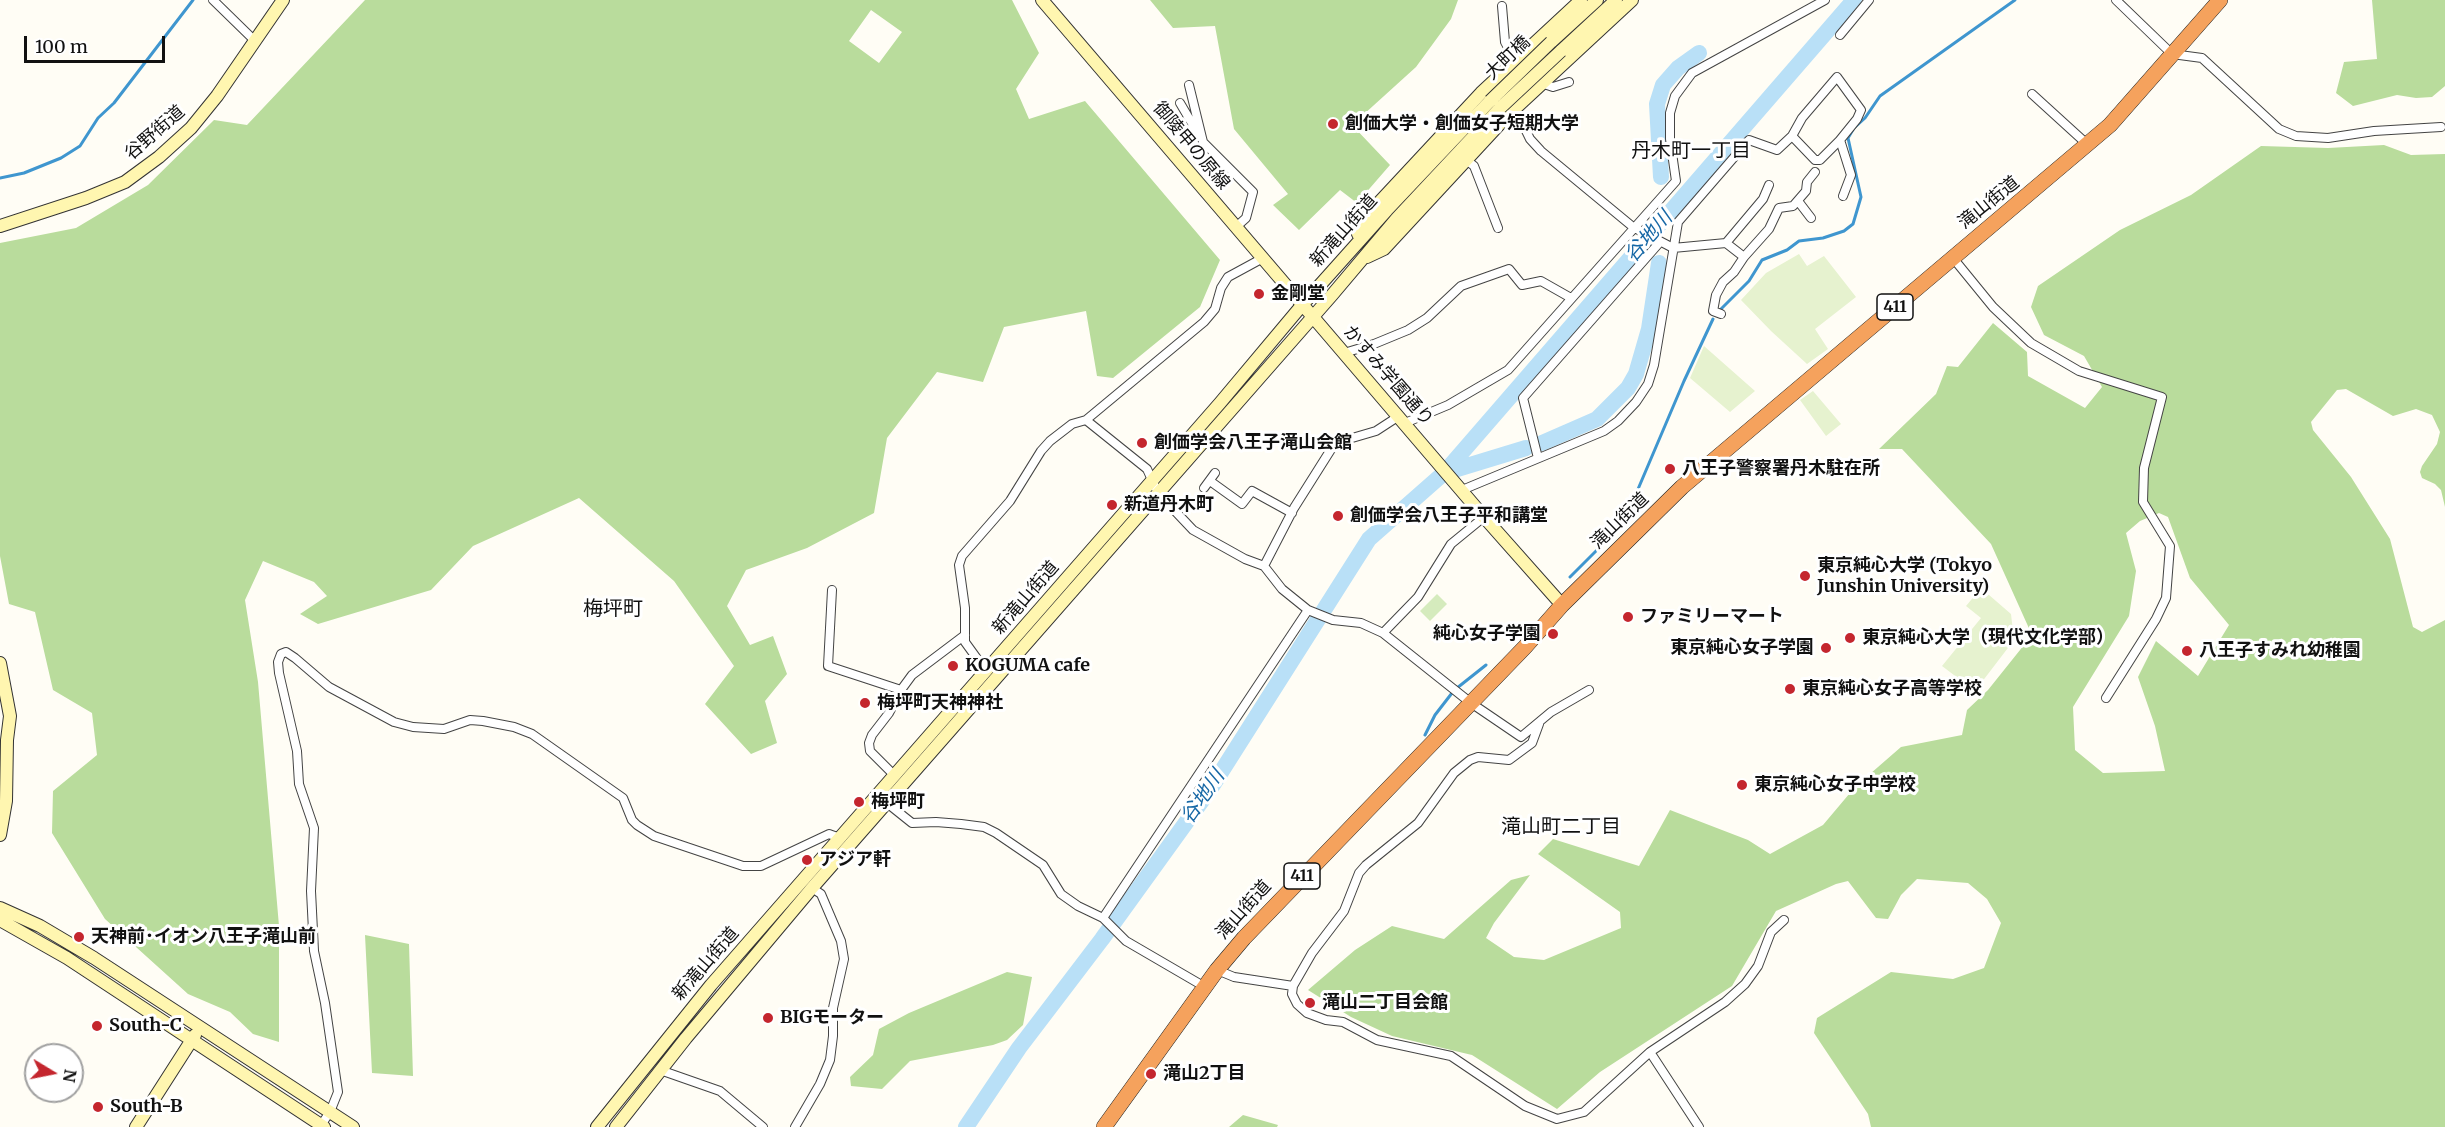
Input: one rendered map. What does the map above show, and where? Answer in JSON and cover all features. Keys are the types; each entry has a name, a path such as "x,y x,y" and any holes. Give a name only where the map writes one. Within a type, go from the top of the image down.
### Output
{"highway":[{"name":"滝山街道","path":"1104,1127 1217,970 1265,914 1471,703 1562,605 1682,487 2110,125 2220,0"}],"main road":[{"name":"谷野街道","path":"0,226 86,198 125,182 159,157 191,128 217,96 283,0"},
{"name":"御陵甲の原線","path":"1042,0 1313,316"},
{"path":"1346,255 1372,210 1491,83 1581,0"},
{"name":"大町橋","path":"1494,105 1551,42 1597,0"},
{"name":"大町橋","path":"1494,105 1561,51 1616,0"},
{"path":"1362,259 1384,249 1465,159 1516,107 1632,0"},
{"name":"新滝山街道","path":"597,1127 681,1022 840,838 895,776 936,739 1155,487 1303,304 1346,255 1494,105"},
{"name":"新滝山街道","path":"616,1127 660,1070 812,888 887,804 986,671 1313,316 1494,105"},
{"name":"かすみ学園通り","path":"1313,316 1460,488"},
{"path":"1460,488 1562,605"},
{"path":"0,663 10,716 7,740 6,801 0,835"},
{"path":"0,722 7,740"},
{"path":"0,908 21,916 58,936 353,1127"},
{"path":"0,920 67,958 323,1126"},
{"path":"136,1127 200,1027"}],"street":[{"path":"213,0 254,40"},
{"path":"1264,567 1292,513 1335,443 1377,431 1402,419 1448,405 1508,370 1635,229 1676,181 1670,139 1670,113 1675,96 1684,83 1706,64 1825,0"},
{"path":"1840,34 1869,0"},
{"path":"2116,0 2172,54 2202,58 2279,129 2296,136 2328,138 2374,131 2441,127"},
{"path":"1502,6 1505,42 1516,59 1541,83 1553,87 1569,82"},
{"path":"1749,140 1777,150 1792,136 1802,118 1837,77 1843,82 1861,110 1857,119 1840,140 1820,160 1815,160 1792,136"},
{"path":"1491,83 1516,107 1530,139 1541,151 1635,229 1673,248 1726,243 1744,257"},
{"path":"1189,85 1203,142"},
{"path":"2032,94 2088,145"},
{"path":"1180,103 1203,142 1253,192 1246,218 1236,227"},
{"path":"1460,488 1604,431 1618,421 1642,393 1656,356 1678,222 1755,133"},
{"path":"1840,140 1851,175 1843,196"},
{"path":"1465,159 1474,166 1498,228"},
{"path":"1721,314 1713,310 1716,295 1723,282 1769,229 1779,208 1794,206 1806,191 1807,182 1815,172"},
{"path":"1726,243 1763,199 1769,185"},
{"path":"1486,198 1496,194"},
{"path":"1797,201 1811,218"},
{"path":"1538,458 1523,398 1658,241"},
{"path":"986,671 965,642 965,608 959,564 962,556 1010,501 1041,451 1050,441 1072,424 1086,420 1204,322 1215,309 1221,288 1228,277 1263,258"},
{"path":"1953,258 1993,307 2031,343 2079,371 2162,397 2144,468 2143,502 2170,546 2166,598 2156,619 2106,698"},
{"path":"1344,353 1408,330 1427,318 1461,286 1509,269 1522,285 1541,281 1571,298"},
{"path":"1086,420 1147,469 1155,487 1193,530 1235,554 1264,567 1282,588 1310,610 1333,620 1361,623 1383,633 1471,703 1521,737 1540,721 1589,690"},
{"path":"1215,473 1207,485 1242,504 1252,491 1292,513"},
{"path":"1383,633 1419,597 1451,544 1484,517"},
{"path":"832,590 828,666 901,690"},
{"path":"1105,920 1310,610"},
{"path":"895,776 870,751 868,743 889,713 901,690 918,669 965,635"},
{"path":"323,1126 338,1092 325,1003 314,951 311,891 314,828 299,784 297,751 279,673 278,662 281,654 286,652 329,687 394,722 413,727 444,729 470,720 483,721 513,727 532,734 623,798 632,820 654,836 743,866 761,866 829,834 840,838"},
{"path":"1540,721 1532,743 1509,760 1478,757 1470,760 1454,773 1418,823 1359,873 1344,910 1312,953 1293,986 1292,994 1297,1004 1306,1013 1343,1023 1377,1040 1451,1056 1525,1106 1557,1119 1584,1112 1650,1052 1725,1002 1745,984 1758,966 1771,932 1784,920"},
{"path":"887,804 912,823 961,824 984,827 996,832 1043,865 1061,894 1105,920 1123,939 1206,987"},
{"path":"795,1127 820,1084 830,1060 833,1008 844,959 841,941 821,894 812,888"},
{"path":"1217,970 1234,977 1293,986"},
{"path":"1650,1052 1699,1127"},
{"path":"660,1070 720,1091 763,1127"}],"green space":[{"path":"365,0 1012,0 1039,53 1016,89 1029,119 1085,101 1220,260 1200,307 1113,378 1097,376 1086,311 1004,327 983,382 937,372 887,438 874,513 807,548 746,570 727,606 750,645 773,636 787,674 765,701 777,743 751,754 705,704 734,666 674,581 579,498 473,546 431,590 318,624 300,614 327,596 314,582 263,561 245,600 258,682 279,926 279,1042 253,1034 230,1012 188,994 105,919 52,833 53,791 97,755 92,713 53,690 35,612 9,604 0,556 0,243 76,228 148,185 214,120 247,125","holes":["871,10 902,32 879,63 849,41"]},
{"name":"創価大学・創価女子短期大学","path":"1150,0 1458,0 1451,19 1416,67 1352,125 1390,165 1357,203 1340,190 1299,230 1273,205 1288,194 1234,129 1215,26 1173,28"},
{"path":"2372,0 2445,0 2445,86 2432,97 2416,98 2397,95 2353,106 2336,93 2344,62 2377,59"},
{"path":"2384,145 2411,155 2445,154 2445,507 2441,490 2435,484 2422,478 2420,472 2437,444 2440,432 2432,415 2416,409 2393,416 2346,389 2337,390 2311,422 2313,430 2351,477 2390,539 2413,627 2422,632 2445,620 2445,1127 1871,1127 1868,1114 1814,1033 1817,1018 1891,972 1953,979 1984,968 2001,923 1987,899 1968,883 1917,879 1901,895 1888,919 1876,918 1848,881 1836,884 1776,911 1732,986 1600,1072 1557,1109 1472,1055 1392,1036 1351,1017 1308,990 1355,950 1392,926 1444,939 1511,880 1530,875 1494,923 1486,938 1514,957 1544,960 1621,928 1620,912 1538,854 1553,839 1639,866 1670,810 1748,840 1770,854 1823,825 1855,787 1901,747 1962,735 1967,710 1988,690 2032,635 1991,544 1902,449 1879,449 1936,394 1947,366 1958,367 1993,323 2027,352 2028,376 2085,408 2102,387 2084,356 2044,335 2031,307 2038,286 2120,230 2191,195 2261,146 2328,148","holes":["2159,513 2168,517 2190,578 2229,625 2198,676 2156,641 2138,677 2155,726 2165,771 2103,773 2075,750 2073,707 2129,616 2136,571 2126,533 2140,521"]},
{"path":"1799,254 1807,266 1824,256 1856,297 1815,329 1828,349 1807,364 1741,300 1766,273"},
{"path":"1704,346 1755,391 1730,412 1690,378"},
{"path":"1813,391 1841,424 1826,436 1800,400"},
{"path":"1981,588 2011,614 2014,640 1975,691 1942,666 1981,618 1966,606"},
{"path":"1437,594 1447,604 1430,621 1420,611"},
{"path":"365,935 409,944 413,1076 372,1073"},
{"path":"1007,972 1032,977 1023,1025 1007,1040 993,1045 910,1061 882,1089 851,1086 850,1077 873,1055 879,1029 909,1013"},
{"path":"1243,1115 1278,1125 1277,1127 1229,1127"}],"waterway":[{"path":"0,178 24,173 61,158 80,146 98,118 114,103 193,0"},
{"name":"谷地川","path":"966,1127 1019,1048 1102,939 1211,788 1369,539 1444,473 1854,0"},
{"path":"1720,310 1749,281 1762,260 1787,250 1799,241 1823,238 1844,231 1853,224 1861,197 1848,138 1854,128 1865,118 1880,96 2015,0"},
{"name":"谷地川","path":"1661,177 1657,104 1663,85 1678,68 1699,53"},
{"name":"谷地川","path":"1542,443 1597,419 1628,388 1636,374 1649,329 1659,263"},
{"path":"1570,577 1618,529 1627,515 1713,319"},
{"name":"谷地川","path":"1444,473 1526,448"},
{"path":"1457,688 1486,665"},
{"path":"1425,735 1435,715 1452,693"}],"place":[{"name":"創価大学・創価女子短期大学","path":"1333,124"},
{"name":"金剛堂","path":"1259,294"},
{"name":"創価学会八王子滝山会館","path":"1142,443"},
{"name":"八王子警察署丹木駐在所","path":"1670,469"},
{"name":"新道丹木町","path":"1112,505"},
{"name":"創価学会八王子平和講堂","path":"1338,516"},
{"name":"東京純心大学 (Tokyo Junshin University)","path":"1805,576"},
{"name":"ファミリーマート","path":"1628,617"},
{"name":"純心女子学園","path":"1553,634"},
{"name":"東京純心大学（現代文化学部）","path":"1850,638"},
{"name":"東京純心女子学園","path":"1826,648"},
{"name":"八王子すみれ幼稚園","path":"2187,651"},
{"name":"KOGUMA cafe","path":"953,666"},
{"name":"東京純心女子高等学校","path":"1790,689"},
{"name":"梅坪町天神神社","path":"865,703"},
{"name":"東京純心女子中学校","path":"1742,785"},
{"name":"梅坪町","path":"859,802"},
{"name":"アジア軒","path":"807,860"},
{"name":"天神前･イオン八王子滝山前","path":"79,937"},
{"name":"滝山二丁目会館","path":"1310,1003"},
{"name":"BIGモーター","path":"768,1018"},
{"name":"South-C","path":"97,1026"},
{"name":"滝山2丁目","path":"1151,1074"},
{"name":"South-B","path":"98,1107"}],"district":[{"name":"丹木町一丁目","path":"1691,151"},
{"name":"梅坪町","path":"613,609"},
{"name":"滝山町二丁目","path":"1561,827"}]}
